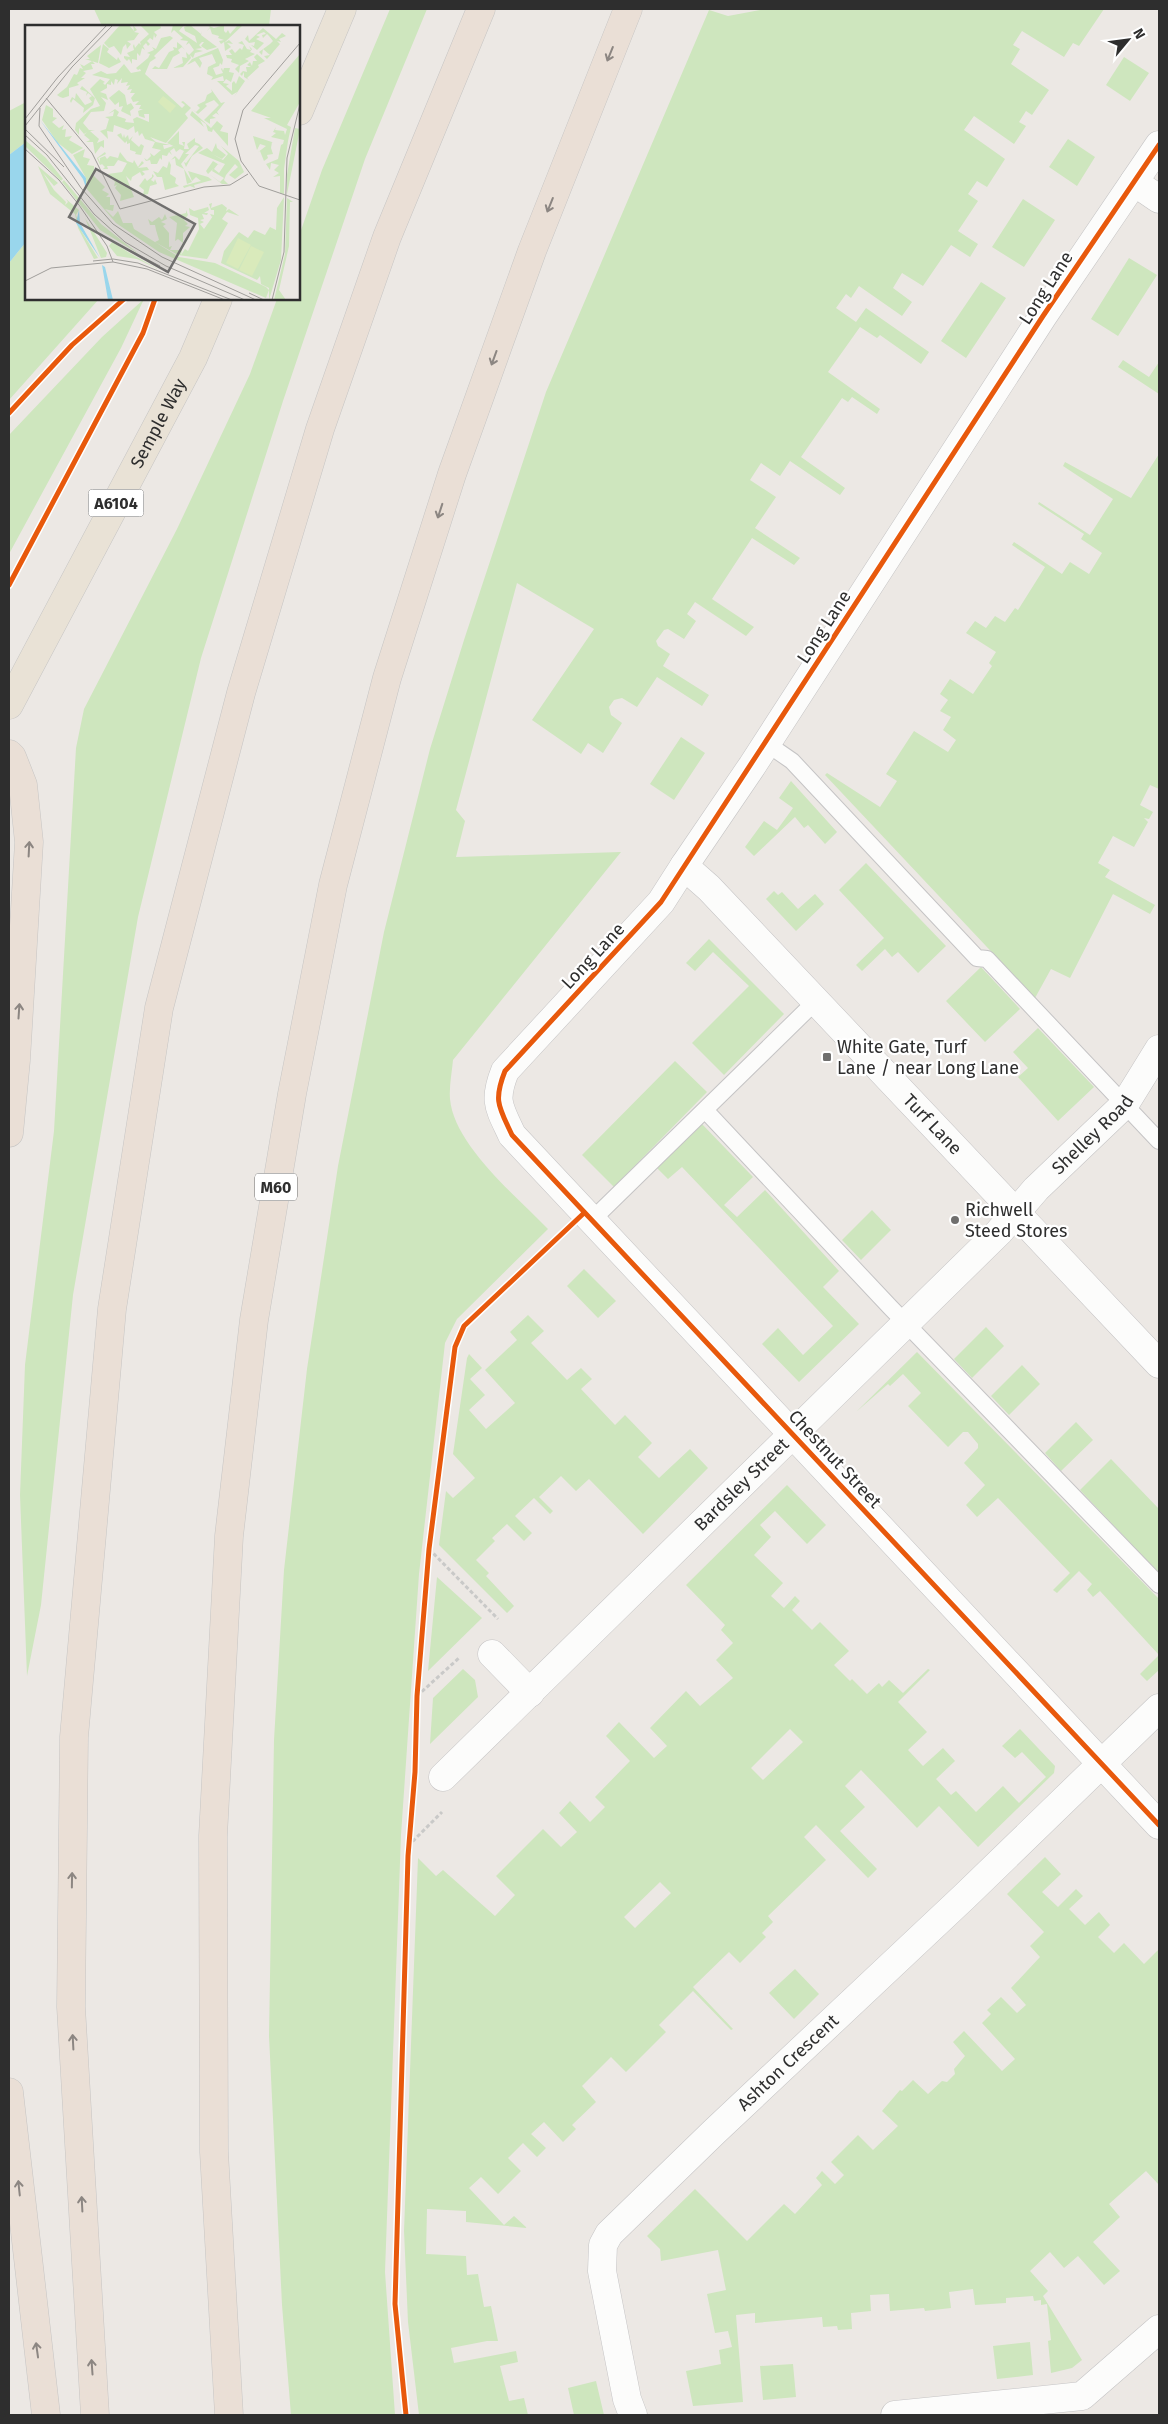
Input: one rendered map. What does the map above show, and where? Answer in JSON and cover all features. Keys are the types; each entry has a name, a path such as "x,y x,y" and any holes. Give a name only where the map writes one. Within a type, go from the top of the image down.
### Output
{"highway":[{"path":"300,109 342,9"},
{"path":"96,2415 71,2007 74,1737 112,1309 159,1008 241,693 320,429 387,237 481,9"},
{"name":"M60","path":"228,2415 214,2152 212,1836 229,1536 254,1320 292,1094 333,885 387,678 452,474 529,260 628,9"},
{"name":"Semple Way","path":"9,705 192,358 218,300"},
{"path":"9,754 23,785 29,842 12,1055 9,1133"},
{"path":"9,2092 46,2415"}],"street":[{"name":"Long Lane","path":"499,1108 497,1090 505,1071 661,902 1043,316 1159,144"},
{"path":"1134,182 1159,199"},
{"name":"Turf Lane","path":"684,866 709,888 1159,1364"},
{"name":"Shelley Road","path":"1014,1212 1125,1104 1159,1049"},
{"name":"Chestnut Street","path":"499,1108 512,1135 1159,1825"},
{"name":"Bardsley Street","path":"442,1777 530,1693 792,1433 999,1232 1014,1212"},
{"path":"492,1654 530,1693"},
{"name":"Ashton Crescent","path":"633,2415 627,2399 602,2271 603,2245 608,2234 1159,1708"},
{"path":"895,2415 1082,2396 1092,2390 1159,2329"}],"lane":[{"path":"766,743 792,761 976,958 987,959 1159,1141"},
{"path":"592,1221 816,1002"},
{"path":"705,1110 1159,1585"}],"path":[{"path":"428,1559 430,1540"},
{"path":"429,1549 498,1619"},
{"path":"417,1696 463,1654"},
{"path":"416,1706 418,1686"},
{"path":"408,1846 448,1806"},
{"path":"408,1856 409,1837"}],"green space":[{"path":"94,9 271,9 269,25 102,25"},
{"path":"390,9 427,9 365,159 283,401 201,658 138,917 73,1295 41,1605 27,1676 20,1495 25,1365 54,1131 76,748 84,709 177,529 250,374 277,300 300,300 300,233 322,170"},
{"path":"765,9 1104,9 1079,46 1073,43 1064,57 1022,31 1013,45 1020,49 1011,64 1049,90 1032,115 1026,111 1019,122 1026,126 1014,144 974,116 964,130 1005,159 987,187 977,181 968,194 978,201 958,231 978,244 970,257 951,245 923,286 902,273 893,288 912,302 902,316 859,286 851,298 846,294 836,308 856,322 866,308 929,352 921,364 880,335 877,338 860,327 828,372 880,409 877,414 852,397 848,402 842,398 801,457 845,488 840,495 790,461 780,476 761,463 750,480 776,497 755,528 800,558 794,565 752,538 712,599 754,627 746,636 695,602 687,614 696,621 684,639 668,629 664,630 656,641 658,646 670,654 663,666 709,695 702,706 657,677 637,707 622,698 614,700 609,707 611,715 622,723 603,753 588,743 581,754 532,720 594,629 517,583 456,810 465,821 456,857 621,852 453,1060 450,1099 454,1116 463,1134 475,1152 504,1186 548,1229 457,1319 445,1343 419,1574 401,1835 385,2272 395,2415 291,2415 282,2305 269,2036 274,1740 284,1570 307,1369 338,1166 384,932 430,749 546,392 709,10 728,16"},
{"path":"1124,57 1149,73 1130,101 1106,85"},
{"path":"25,103 25,143 9,155 9,111"},
{"path":"1068,139 1095,157 1077,186 1049,167"},
{"path":"1023,199 1055,220 1024,267 992,247"},
{"path":"25,243 25,300 98,300 9,400 9,263"},
{"path":"1129,258 1157,275 1118,336 1091,319"},
{"path":"981,282 1006,298 966,358 941,341"},
{"path":"144,300 121,348 9,554 9,435 102,337"},
{"path":"1123,360 1149,377 1159,362 1159,394 1118,367"},
{"path":"1159,454 1159,789 1150,785 1140,805 1153,812 1149,819 1144,818 1148,822 1134,847 1113,836 1098,863 1110,870 1105,877 1155,905 1150,914 1113,894 1070,978 1051,969 1035,998 825,775 827,773 880,807 897,781 886,774 914,731 948,752 956,740 943,730 951,717 940,711 948,700 940,694 950,679 973,694 992,666 989,663 996,652 966,633 975,621 986,628 995,616 1005,622 1015,608 1018,610 1045,567 1012,545 1014,542 1062,574 1070,562 1089,574 1102,553 1081,539 1084,534 1038,504 1039,502 1090,535 1113,499 1063,466 1065,462 1131,498"},
{"path":"681,737 705,753 674,800 650,784"},
{"path":"791,781 837,832 825,844 808,825 804,828 795,817 754,856 745,847 764,821 777,830 793,808 779,798"},
{"path":"866,863 946,946 918,973 898,952 892,957 885,949 862,971 856,965 884,938 839,890"},
{"path":"774,891 778,895 782,892 798,909 815,894 824,904 796,931 766,899"},
{"path":"709,939 784,1014 724,1075 692,1043 749,986 713,952 695,971 686,963"},
{"path":"981,967 1020,1009 985,1042 946,1001"},
{"path":"1038,1028 1094,1087 1058,1121 1018,1077 1028,1068 1013,1052"},
{"path":"675,1061 707,1092 614,1187 582,1155"},
{"path":"701,1123 753,1177 724,1205 737,1217 765,1190 839,1271 823,1287 859,1324 799,1382 762,1344 778,1328 803,1355 833,1326 682,1167 668,1179 656,1167"},
{"path":"872,1210 891,1230 861,1260 842,1240"},
{"path":"584,1269 616,1301 598,1318 567,1286"},
{"path":"528,1315 544,1331 531,1343 567,1380 581,1368 592,1379 581,1389 615,1425 625,1415 652,1443 638,1457 659,1478 690,1449 708,1468 643,1534 589,1479 576,1491 561,1476 539,1497 553,1511 550,1514 534,1498 515,1516 532,1533 524,1541 507,1524 492,1538 495,1541 476,1560 489,1573 486,1576 514,1606 507,1613 439,1545 446,1491 453,1498 475,1478 453,1454 467,1358 469,1354 482,1368 470,1379 485,1395 469,1410 486,1429 515,1403 485,1370 517,1340 510,1332"},
{"path":"986,1327 1004,1346 972,1378 954,1359"},
{"path":"917,1352 1159,1599 1159,1655 1100,1591 1093,1597 1087,1590 1092,1584 1079,1571 1057,1593 1053,1590 1070,1573 998,1498 977,1517 966,1505 985,1485 964,1463 978,1448 978,1444 968,1432 963,1432 948,1447 908,1406 921,1393 903,1374 890,1386 888,1384 856,1412"},
{"path":"1022,1365 1040,1384 1009,1415 991,1396"},
{"path":"1076,1422 1093,1440 1061,1471 1045,1453"},
{"path":"1111,1459 1159,1509 1159,1573 1080,1490"},
{"path":"787,1485 826,1525 807,1544 775,1511 760,1525 771,1537 754,1555 783,1583 771,1596 784,1608 795,1596 800,1601 792,1610 812,1630 820,1622 849,1651 834,1665 867,1694 879,1683 882,1687 889,1680 903,1693 928,1669 930,1670 898,1702 927,1732 908,1750 923,1766 943,1748 955,1761 936,1779 951,1795 956,1791 976,1812 1003,1786 1019,1803 1046,1777 1022,1752 1015,1758 1002,1746 1020,1729 1055,1766 1054,1773 978,1847 939,1806 917,1828 861,1770 845,1786 865,1807 840,1831 877,1869 868,1878 816,1825 804,1837 826,1860 768,1916 773,1922 762,1933 766,1937 740,1963 729,1952 693,1987 733,2029 731,2030 693,1991 659,2025 666,2032 626,2072 611,2057 582,2086 596,2102 572,2125 576,2129 563,2142 544,2122 531,2134 546,2148 537,2157 523,2143 508,2158 521,2171 498,2194 481,2177 469,2188 504,2225 514,2216 527,2228 466,2222 466,2211 427,2209 426,2254 466,2256 467,2275 478,2274 484,2307 491,2306 498,2341 487,2341 451,2348 454,2363 516,2351 518,2362 500,2366 509,2401 524,2398 528,2415 419,2415 408,2322 404,2231 418,1858 436,1876 443,1870 495,1916 515,1895 496,1876 543,1829 561,1847 577,1832 559,1813 570,1801 590,1822 605,1807 595,1797 630,1761 606,1736 619,1722 654,1758 667,1746 650,1728 686,1691 700,1706 733,1678 716,1660 733,1643 721,1630 725,1625 686,1585","holes":["790,1729 803,1742 763,1780 751,1768","660,1882 671,1893 635,1928 624,1917"]},
{"path":"437,1577 482,1618 428,1671"},
{"path":"1159,1655 1159,1670 1147,1681 1140,1674"},
{"path":"463,1669 475,1680 478,1697 430,1744 433,1698"},
{"path":"1045,1857 1061,1874 1042,1892 1058,1907 1076,1889 1083,1896 1069,1909 1085,1925 1099,1912 1110,1925 1098,1937 1114,1953 1124,1943 1144,1964 1159,1949 1159,2185 1146,2171 1109,2204 1120,2217 1093,2242 1120,2271 1104,2285 1078,2256 1064,2268 1050,2252 1030,2271 1048,2291 1043,2296 1082,2360 1072,2368 1051,2373 1048,2341 1051,2340 1047,2304 1041,2305 1041,2300 1034,2301 1033,2296 1006,2298 1006,2303 975,2305 973,2289 949,2292 951,2308 925,2311 924,2308 890,2311 889,2294 870,2295 871,2311 851,2313 852,2329 838,2330 837,2326 823,2327 822,2317 755,2323 755,2313 736,2315 743,2402 693,2406 686,2371 721,2364 719,2350 732,2347 728,2331 715,2333 707,2294 726,2290 718,2250 661,2261 660,2249 647,2236 695,2189 747,2241 784,2204 795,2214 822,2185 816,2178 822,2171 835,2184 844,2175 831,2162 858,2135 873,2150 898,2126 882,2111 900,2090 902,2091 913,2080 928,2094 942,2081 947,2082 955,2074 954,2069 965,2056 953,2042 964,2031 1002,2071 1015,2059 982,2023 991,2014 987,2010 1001,1997 1017,2013 1026,2005 1011,1988 1040,1957 1030,1946 1044,1932 1007,1894"},
{"path":"795,1969 819,1994 794,2019 769,1993"},
{"path":"1030,2342 1033,2375 997,2379 993,2346"},
{"path":"793,2364 796,2397 763,2400 760,2366"},
{"path":"596,2381 604,2415 574,2415 568,2388"}],"water":[{"path":"25,143 25,243 9,263 9,155"}],"cycle path":[{"path":"1159,145 1043,316 661,902 505,1071 499,1090 499,1104 512,1135 1159,1825"},
{"path":"9,413 72,345 123,300"},
{"path":"9,585 143,333 155,300"},
{"path":"406,2415 395,2304 408,1856 415,1772 417,1696 429,1549 455,1347 464,1326 584,1213"}],"place":[{"name":"White Gate, Turf Lane / near Long Lane","path":"827,1057"},
{"name":"Richwell Steed Stores","path":"955,1220"}]}
